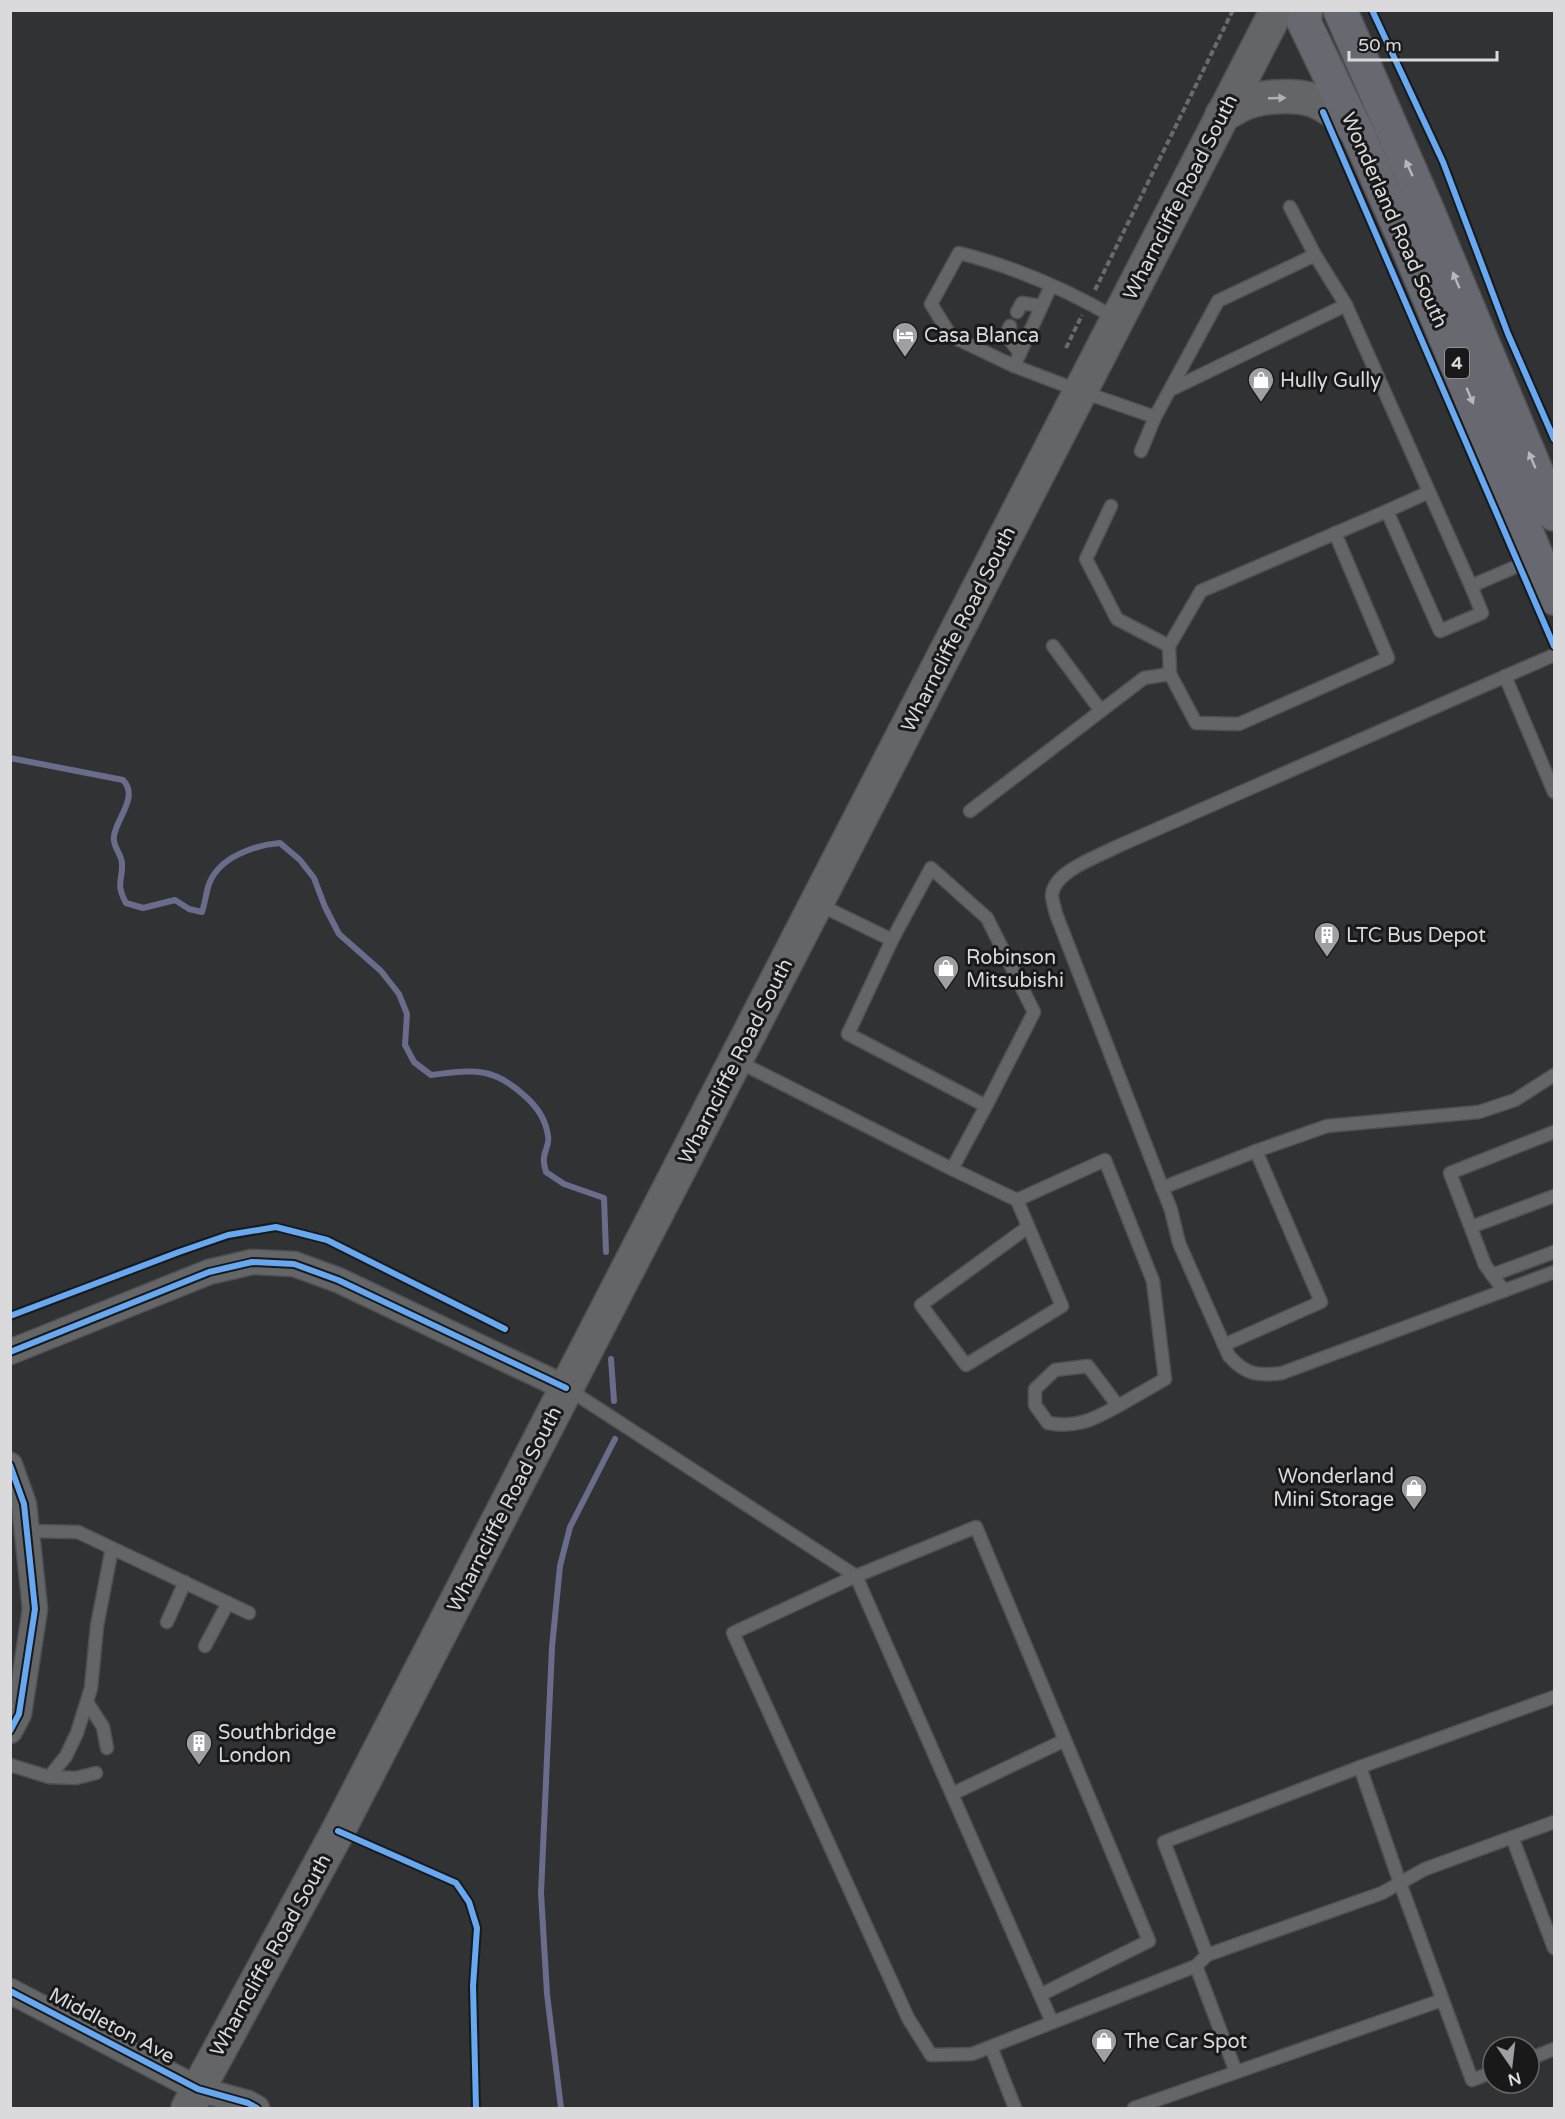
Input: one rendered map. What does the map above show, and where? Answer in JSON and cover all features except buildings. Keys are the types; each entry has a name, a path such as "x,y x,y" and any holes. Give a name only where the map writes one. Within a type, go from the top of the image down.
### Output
{"main road":[{"name":"Wharncliffe Road South","path":"201,2102 338,1831 1277,10"},
{"name":"Wonderland Road South","path":"1306,10 1304,22 1356,130 1407,245 1554,598"},
{"name":"Wonderland Road South","path":"1340,10 1426,207 1554,514"},
{"path":"1222,116 1248,102 1262,99 1283,97 1309,99 1344,118 1356,130"}],"street":[{"path":"10,1352 209,1272 252,1262 294,1264 339,1280 566,1388"},
{"path":"10,1465 24,1504 35,1609 19,1714 10,1731"},
{"name":"Middleton Ave","path":"10,1991 201,2102 248,2103 257,2109"}],"lane":[{"path":"1290,207 1315,255 1346,305 1482,613 1440,631 1387,511"},
{"path":"1117,319 1089,302 997,263 959,253 932,304 951,336 1014,366 1080,392 1155,417"},
{"path":"1141,451 1155,417 1218,301 1315,255"},
{"path":"1014,366 1051,286"},
{"path":"1017,312 1022,303 1041,306"},
{"path":"1172,389 1346,305"},
{"path":"1010,326 1006,335 1020,353"},
{"path":"1335,533 1388,658 1239,724 1196,723 1170,674 1169,646 1201,591 1429,492"},
{"path":"1111,506 1086,559 1117,620 1169,646"},
{"path":"1471,586 1538,558"},
{"path":"1053,646 1101,711"},
{"path":"1554,655 1116,847 1064,873 1055,884 1052,896 1056,914 1171,1210 1179,1243 1228,1356 1241,1370 1266,1375 1282,1373 1554,1272"},
{"path":"970,811 1144,678 1170,674"},
{"path":"1505,676 1554,792"},
{"path":"952,1169 986,1106 1034,1012 987,918 931,868 892,940 848,1034 986,1106"},
{"path":"816,903 892,940"},
{"path":"736,1060 1017,1200 1062,1306 966,1365 921,1305 1028,1227"},
{"path":"1162,1188 1327,1126 1479,1112 1515,1100 1554,1075"},
{"path":"1504,1291 1485,1265 1450,1173 1554,1132"},
{"path":"1224,1345 1321,1302 1256,1151"},
{"path":"1017,1200 1105,1160 1153,1281 1166,1379 1118,1406 1096,1418 1067,1426 1048,1423 1035,1405 1035,1389 1055,1370 1088,1366 1118,1406"},
{"path":"1471,1227 1554,1196"},
{"path":"1492,1275 1554,1252"},
{"path":"566,1388 856,1576 1052,2022"},
{"path":"1040,1995 1149,1941 976,1527 856,1576 733,1633 908,2018 931,2055 972,2054 991,2047 1196,1966 1207,1955 1382,1893 1425,1869 1554,1822"},
{"path":"27,1531 78,1532 249,1613"},
{"path":"49,1777 66,1756 77,1733 91,1688 97,1626 112,1548"},
{"path":"167,1622 185,1582"},
{"path":"205,1646 228,1603"},
{"path":"1207,1955 1164,1842 1360,1767 1554,1697"},
{"path":"87,1702 103,1727 107,1748"},
{"path":"952,1794 1065,1740"},
{"path":"10,1765 49,1777 76,1778 96,1773"},
{"path":"1360,1767 1472,2080 1481,2077"},
{"path":"1512,1837 1554,1948"},
{"path":"1196,1966 1236,2072"},
{"path":"1134,2109 1442,2000"},
{"path":"991,2047 1015,2109"}],"path":[{"path":"1066,348 1233,10"}],"waterway":[{"path":"10,758 123,780 129,793 128,800 114,840 122,863 120,886 126,903 143,908 175,900 189,909 202,912 209,884 221,866 249,850 280,843 300,860 314,878 339,934 381,971 399,994 407,1014 405,1045 414,1062 431,1075 459,1072 482,1072 493,1075 514,1087 534,1105 547,1130 548,1142 544,1160 546,1172 564,1184 604,1198 606,1252"},
{"path":"611,1359 614,1401"},
{"path":"561,2108 547,1994 541,1893 552,1647 560,1566 570,1527 615,1439"}],"cycle path":[{"path":"1372,10 1443,162 1508,334 1554,439"},
{"path":"1323,112 1554,646"},
{"path":"10,1316 228,1235 276,1227 327,1240 505,1329"},
{"path":"10,1352 209,1272 252,1262 294,1264 338,1280 566,1388"},
{"path":"10,1465 24,1504 35,1609 19,1714 10,1731"},
{"path":"338,1831 456,1883 469,1902 477,1928 473,1986 476,2108"},
{"path":"10,1991 198,2089 248,2103 257,2108"}],"place":[{"name":"Casa Blanca","path":"905,358"},
{"name":"Hully Gully","path":"1261,403"},
{"name":"LTC Bus Depot","path":"1327,958"},
{"name":"Robinson Mitsubishi","path":"946,991"},
{"name":"Wonderland Mini Storage","path":"1414,1511"},
{"name":"Southbridge London","path":"199,1766"},
{"name":"The Car Spot","path":"1104,2064"}]}
